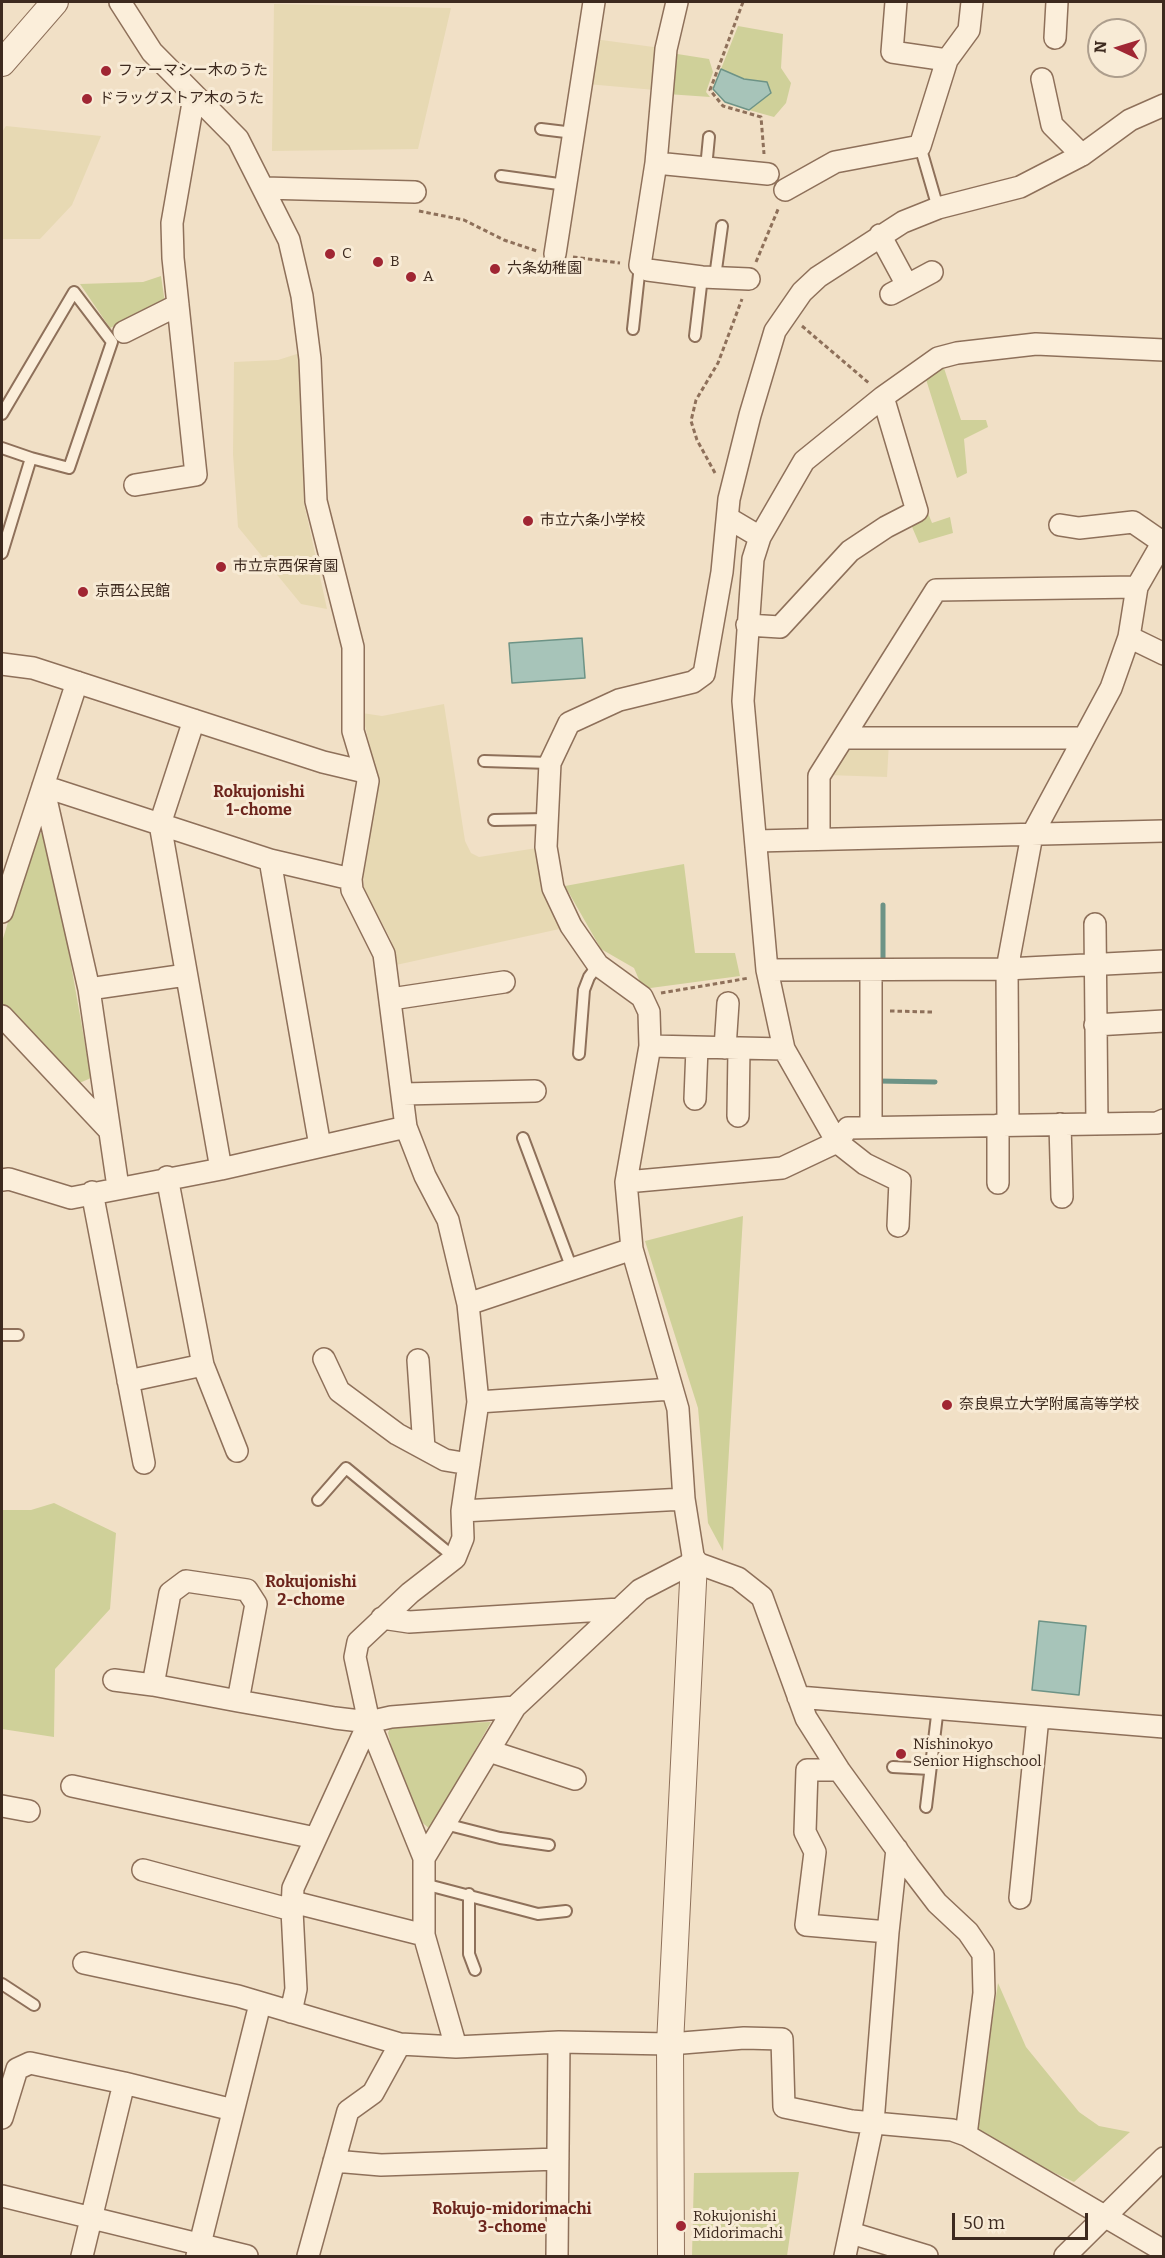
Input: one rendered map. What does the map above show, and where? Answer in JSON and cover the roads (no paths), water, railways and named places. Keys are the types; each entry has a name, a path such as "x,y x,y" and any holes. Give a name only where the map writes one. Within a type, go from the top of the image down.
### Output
{"street":[{"path":"2,63 55,2"},
{"path":"120,2 152,52 238,139 289,240 302,296 310,359 316,501 353,646 353,731 368,780 351,879 352,890 384,954 406,1127 425,1176 448,1220 468,1304 478,1402 462,1511 463,1538 455,1558 382,1618 358,1642 355,1657 369,1722 424,1858 424,1935 456,2047"},
{"path":"555,254 594,2"},
{"path":"677,2 666,49 656,163 640,265 648,270 749,279"},
{"path":"896,2 891,52 948,60"},
{"path":"785,190 835,162 920,146 948,60 969,30 972,2"},
{"path":"1055,38 1057,2"},
{"path":"1042,79 1052,125 1082,155"},
{"path":"135,485 196,475 178,306 172,223 194,97"},
{"path":"671,2256 670,2044 694,1562 684,1499 678,1409 632,1249 626,1182 650,1046 649,1012 642,997 597,965 571,926 553,888 546,847 545,819 550,763 568,723 619,700 693,682 704,674 722,572 728,509 775,331 802,292 818,277 903,222 938,208 1020,187 1082,155 1130,120 1164,105"},
{"path":"656,163 768,174"},
{"path":"264,188 415,192"},
{"path":"880,235 899,290 932,272"},
{"path":"124,332 178,306"},
{"path":"898,1226 900,1181 865,1164 837,1142 784,1049 768,973 743,701 753,560 760,537 804,460 938,358 957,353 1036,344 1164,350"},
{"path":"747,625 780,627 850,551 886,526 918,511 883,398"},
{"path":"728,509 760,537"},
{"path":"998,1182 1003,1125 1007,969 1032,835 1111,688 1129,636 1137,587 1163,541 1133,522 1079,528 1060,525"},
{"path":"819,839 819,776 936,590 1137,587"},
{"path":"1129,636 1164,654"},
{"path":"2,664 33,668 322,762 365,772"},
{"path":"2,912 77,682"},
{"path":"194,720 160,824 220,1169"},
{"path":"843,738 1083,738"},
{"path":"43,786 270,860 351,879"},
{"path":"43,786 89,989 118,1187"},
{"path":"756,841 1164,831"},
{"path":"270,860 320,1146"},
{"path":"1095,924 1098,1124"},
{"path":"768,973 1007,969 1164,961"},
{"path":"871,970 873,1010 871,1126"},
{"path":"89,989 186,975"},
{"path":"391,999 504,982"},
{"path":"728,1003 738,1116"},
{"path":"2,1016 109,1130"},
{"path":"1095,1024 1164,1021"},
{"path":"650,1046 784,1049"},
{"path":"695,1099 697,1048"},
{"path":"403,1094 535,1091"},
{"path":"626,1182 782,1168 837,1142 848,1128 1157,1123 1164,1120"},
{"path":"1060,1124 1062,1197"},
{"path":"2,1180 9,1179 71,1198 167,1177 220,1169 406,1127"},
{"path":"167,1177 202,1365 237,1451"},
{"path":"92,1192 144,1463"},
{"path":"468,1304 632,1249"},
{"path":"324,1359 339,1391 397,1434 445,1460 469,1464"},
{"path":"418,1360 424,1448"},
{"path":"128,1381 202,1365"},
{"path":"478,1402 672,1389"},
{"path":"462,1511 684,1499"},
{"path":"424,1858 515,1707 640,1590 694,1562 738,1578 762,1597 806,1718 839,1770 937,1903 968,1932 983,1954 984,1993 966,2135"},
{"path":"153,1685 170,1593 186,1581 247,1590 256,1604 238,1701"},
{"path":"382,1618 409,1622 620,1609"},
{"path":"114,1680 369,1722 391,1717 515,1707"},
{"path":"798,1697 1164,1727"},
{"path":"1020,1898 1038,1717"},
{"path":"291,2012 296,1989 293,1888 369,1722"},
{"path":"489,1751 575,1779"},
{"path":"839,1770 807,1770 805,1832 815,1852 806,1926 888,1932"},
{"path":"72,1786 315,1838"},
{"path":"2,1806 29,1811"},
{"path":"845,2256 873,2123 897,1850"},
{"path":"143,1870 424,1935"},
{"path":"84,1963 238,1995 260,2004 400,2044 456,2047 559,2042 670,2044 744,2038 782,2039 784,2107 873,2123 952,2130 966,2135 1104,2218 1164,2251"},
{"path":"199,2251 260,2004"},
{"path":"557,2256 559,2042"},
{"path":"308,2256 348,2111 373,2093 400,2044"},
{"path":"2,2118 17,2069 30,2063 124,2083 232,2110"},
{"path":"82,2256 124,2083"},
{"path":"1065,2256 1164,2158"},
{"path":"334,2162 381,2164 558,2159"},
{"path":"2,2196 91,2217 199,2251 248,2256"},
{"path":"850,2233 927,2256"}],"lane":[{"path":"541,129 574,133"},
{"path":"706,168 709,137"},
{"path":"920,146 938,208"},
{"path":"501,176 566,185"},
{"path":"695,336 722,226"},
{"path":"633,329 640,265"},
{"path":"2,414 74,292 112,342 69,468 2,448"},
{"path":"2,553 31,458"},
{"path":"484,761 550,763"},
{"path":"494,820 545,819"},
{"path":"579,1054 585,990 589,977 597,965"},
{"path":"523,1138 572,1269"},
{"path":"2,1335 18,1335"},
{"path":"318,1500 346,1468 455,1558"},
{"path":"926,1807 938,1707"},
{"path":"893,1767 930,1769"},
{"path":"445,1824 500,1838 549,1845"},
{"path":"424,1884 538,1914 566,1911"},
{"path":"469,1894 469,1954 475,1970"},
{"path":"2,1984 34,2005"}],"waterway":[{"path":"883,905 883,961"},
{"path":"878,1081 935,1082"}],"place":[{"name":"ファーマシー木のうた","path":"106,71"},
{"name":"ドラッグストア木のうた","path":"87,99"},
{"name":"C","path":"330,254"},
{"name":"B","path":"378,262"},
{"name":"六条幼稚園","path":"495,269"},
{"name":"A","path":"411,277"},
{"name":"市立六条小学校","path":"528,521"},
{"name":"市立京西保育園","path":"221,567"},
{"name":"京西公民館","path":"83,592"},
{"name":"奈良県立大学附属高等学校","path":"947,1405"},
{"name":"Nishinokyo Senior Highschool","path":"901,1754"},
{"name":"Rokujonishi Midorimachi","path":"681,2226"}],"district":[{"name":"Rokujonishi 1-chome","path":"259,802"},
{"name":"Rokujonishi 2-chome","path":"311,1592"},
{"name":"Rokujo-midorimachi 3-chome","path":"512,2219"}]}
